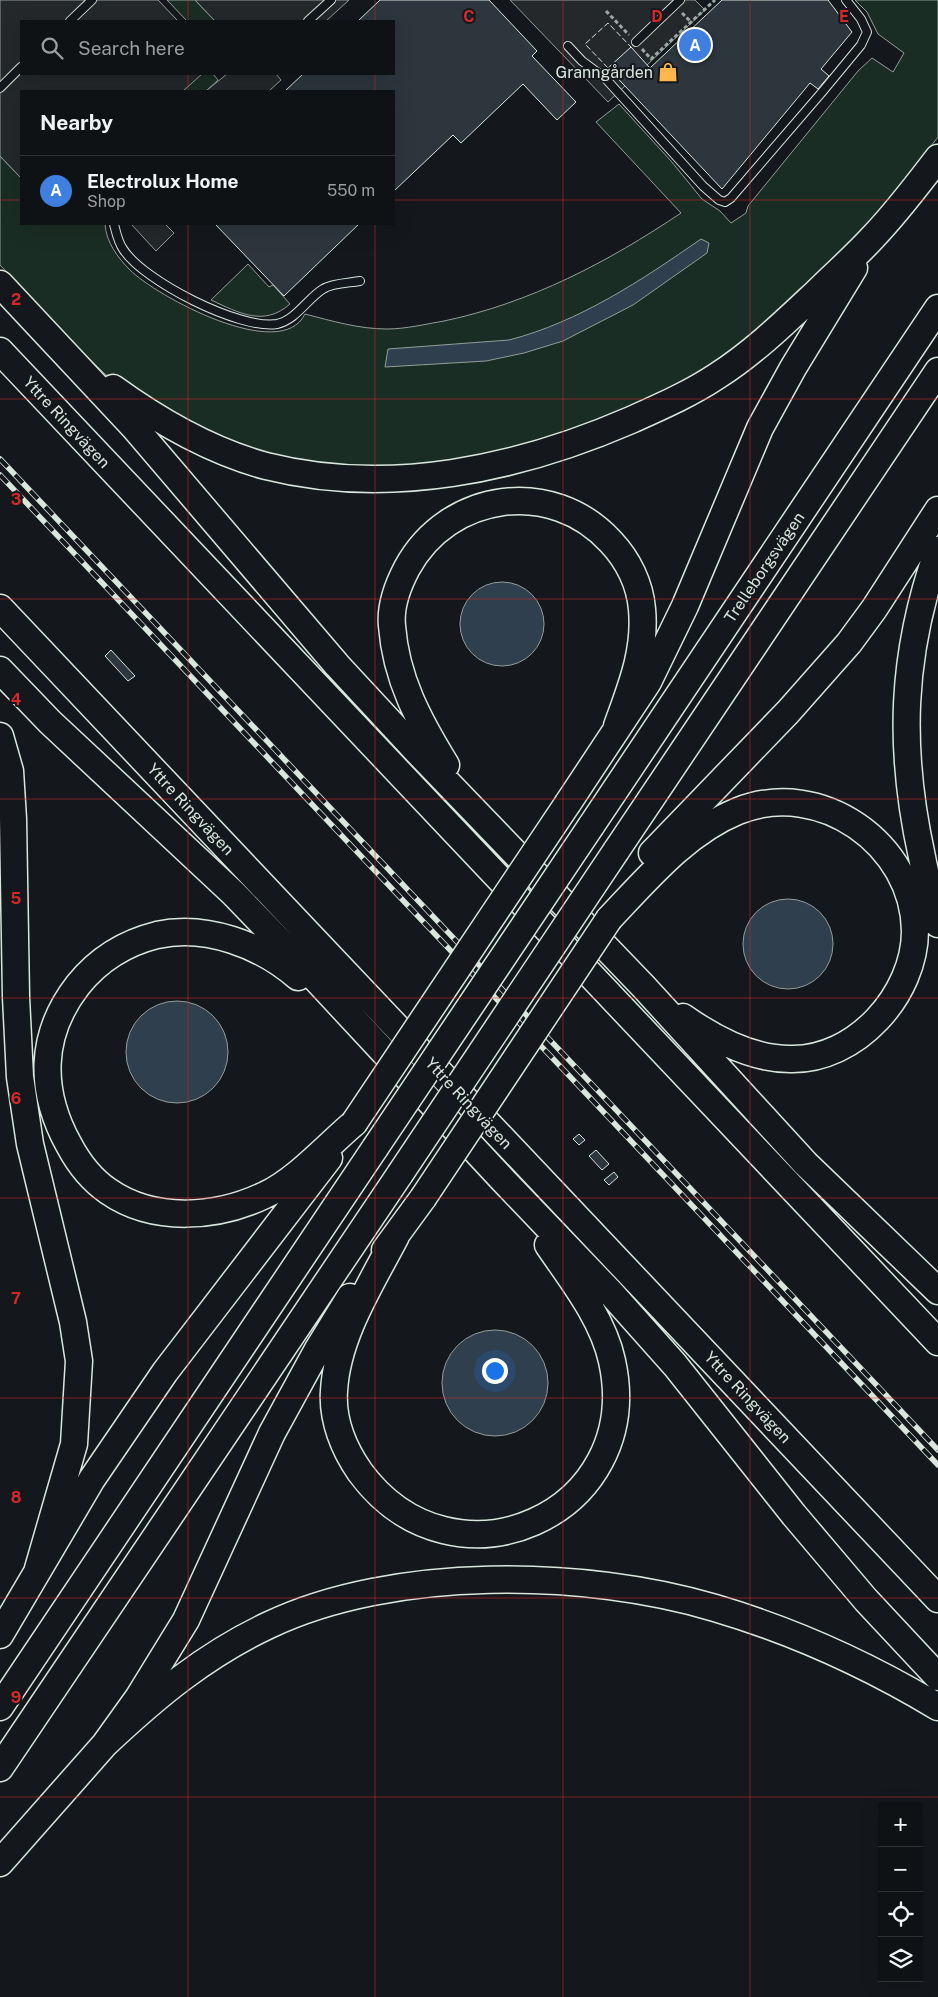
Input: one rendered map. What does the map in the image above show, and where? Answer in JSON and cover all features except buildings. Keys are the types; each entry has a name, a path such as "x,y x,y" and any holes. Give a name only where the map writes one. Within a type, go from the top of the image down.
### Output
{"highway":[{"path":"36,323 102,380 157,419 227,453 266,466 317,474 362,478 410,477 488,467 558,449 602,432 688,393 717,376 756,348 874,236 938,158"},
{"path":"0,1635 92,1480 165,1372 273,1234 354,1123 648,682 666,648 760,428 793,368 874,236"},
{"path":"0,284 140,434 337,665 643,986 806,1164 938,1291"},
{"name":"Trelleborgsvägen","path":"0,1707 938,308"},
{"name":"Yttre Ringvägen","path":"0,351 938,1342"},
{"path":"0,1768 938,370"},
{"path":"472,808 428,735 404,686 396,661 392,626 392,610 396,595 411,560 432,535 470,510 503,502 545,503 589,522 620,551 634,577 642,608 642,623 640,660 618,726"},
{"path":"0,1863 104,1744 138,1698 186,1620 272,1433 318,1349 355,1289 423,1198 609,919 641,878 655,849 788,712 848,643 879,602 938,510"},
{"path":"938,550 922,597 914,633 908,671 906,724 914,813 938,924"},
{"name":"Yttre Ringvägen","path":"0,608 938,1598"},
{"path":"0,670 50,722 233,893 610,1292 675,1365 806,1529 866,1600 938,1677"},
{"path":"0,736 10,771 13,819 16,997 20,1077 30,1144 73,1322 79,1361 74,1444 37,1572"},
{"path":"641,878 693,836 740,810 772,803 805,805 835,813 852,821 882,846 905,884 913,912 914,931 905,975 891,1003 879,1018 858,1037 809,1058 790,1059 774,1057 754,1054 735,1047 693,1024 643,986"},
{"path":"354,1123 290,1179 268,1194 228,1208 186,1214 149,1209 108,1191 77,1160 58,1126 52,1109 48,1090 48,1054 59,1016 67,999 92,968 129,944 164,934 186,932 202,933 226,939 272,958 372,1039"},
{"path":"396,1236 365,1294 338,1362 334,1394 340,1434 351,1460 370,1486 385,1500 411,1518 436,1529 463,1535 508,1532 529,1526 558,1510 592,1474 605,1450 614,1423 615,1383 612,1360 587,1304 503,1180"},
{"path":"104,1744 177,1680 222,1650 270,1624 316,1606 377,1590 418,1584 469,1580 598,1586 640,1591 714,1608 831,1651 906,1688 938,1707"}],"lane":[{"path":"71,20 92,0"},
{"path":"309,20 331,0"},
{"path":"636,42 680,0"},
{"path":"568,46 582,61 605,78 702,186 718,200 725,202 731,198 861,44 867,32 861,19 846,0"},
{"path":"0,88 20,68"},
{"path":"114,225 122,249 137,264 167,287 222,314 262,325 280,323 295,314 324,288 360,281"}],"path":[{"path":"606,10 651,59 714,0"},
{"path":"680,10 691,22"}],"green space":[{"path":"167,0 195,0 214,20 186,20"},
{"path":"855,0 938,0 938,137 869,226 739,348 677,387 557,440 412,469 321,467 236,447 140,401 105,374 81,351 0,265 0,156 20,177 20,225 105,225 113,249 130,270 165,295 190,309 218,320 246,329 271,332 292,328 305,314 356,326 387,329 423,325 476,313 538,292 567,279 625,248 681,213 596,122 619,104 671,161 702,199 720,211 731,223 746,213 748,206 858,71 872,58 893,72 904,53 878,34 867,12"},
{"path":"195,75 214,75 218,80 207,90 179,90"},
{"path":"248,264 269,287 273,285 290,304 271,315 251,316 211,300"}],"shaded area":[{"path":"0,0 158,0 177,20 20,20 20,75 201,75 184,90 20,90 20,177 0,156"},
{"path":"195,0 349,0 327,20 214,20"},
{"path":"510,0 695,0 705,10 608,102"},
{"path":"226,75 277,75 281,80 270,90 207,90"},
{"path":"132,225 166,225 174,233 156,251"}],"water":[{"path":"701,239 709,243 707,253 633,305 563,341 524,353 486,361 385,367 388,349 509,340 560,322 585,311 633,284"},
{"path":"502,582 518,585 532,594 541,608 544,624 541,640 532,654 518,663 502,666 486,663 472,654 463,640 460,624 463,608 472,594 486,585"},
{"path":"788,899 805,903 820,912 829,927 833,944 829,961 820,976 805,985 788,989 771,985 756,976 747,961 743,944 747,927 756,912 771,903"},
{"path":"177,1001 197,1005 213,1016 224,1032 228,1052 224,1072 213,1088 197,1099 177,1103 157,1099 141,1088 130,1072 126,1052 130,1032 141,1016 157,1005"},
{"path":"495,1330 515,1334 533,1345 544,1363 548,1383 544,1403 533,1421 515,1432 495,1436 475,1432 457,1421 446,1403 442,1383 446,1363 457,1345 475,1334"}],"railway":[{"path":"0,459 938,1450"},
{"path":"0,475 938,1465"}],"fence":[{"path":"608,68 585,44 608,23 631,47"}],"place":[{"name":"Electrolux Home","path":"695,45"},
{"name":"Granngården","path":"668,72"}]}
